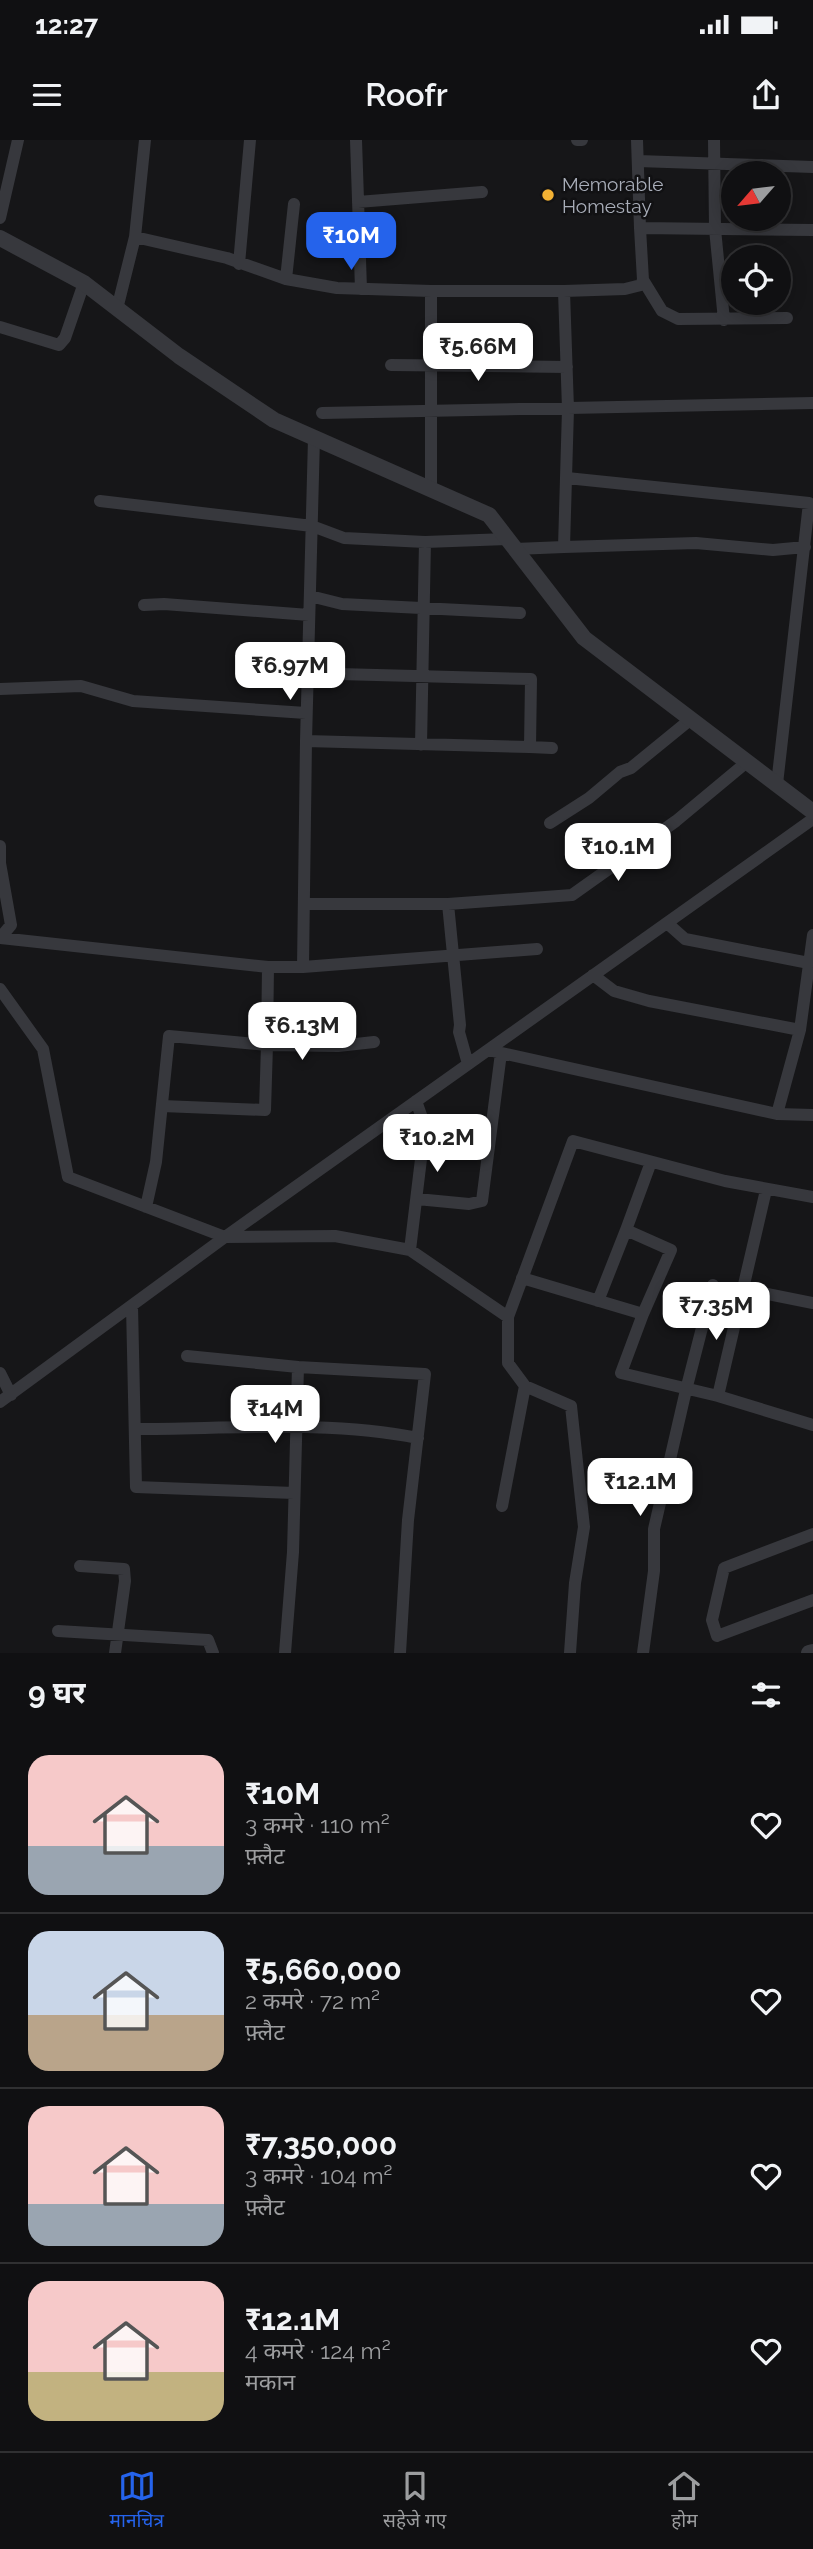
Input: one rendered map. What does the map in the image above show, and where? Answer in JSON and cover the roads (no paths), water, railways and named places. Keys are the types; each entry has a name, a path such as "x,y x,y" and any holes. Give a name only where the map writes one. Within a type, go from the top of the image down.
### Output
{"street":[{"path":"0,218 19,140"},
{"path":"117,309 135,237 145,140"},
{"path":"239,264 250,140"},
{"path":"356,140 361,289"},
{"path":"637,140 643,280 662,311 678,319 787,318"},
{"path":"714,140 715,229 724,320"},
{"path":"638,161 813,167"},
{"path":"358,202 482,192"},
{"path":"286,279 295,204"},
{"path":"640,228 813,230"},
{"path":"0,237 83,283 179,356 263,413 489,515 584,638 813,812"},
{"path":"135,237 226,258 286,279 321,286 431,291 625,289 636,287 643,280"},
{"path":"0,327 59,345 65,338 83,283"},
{"path":"564,290 568,409 564,547"},
{"path":"431,291 432,490"},
{"path":"391,365 567,367"},
{"path":"322,413 813,404"},
{"path":"303,967 306,713 314,438"},
{"path":"567,478 809,503 777,784"},
{"path":"100,501 312,526 344,538 564,547 696,543 773,550 805,547"},
{"path":"421,745 425,542"},
{"path":"310,596 342,604 520,613"},
{"path":"144,605 163,604 309,615"},
{"path":"338,674 531,679 530,747"},
{"path":"0,689 81,686 133,701 306,713"},
{"path":"550,822 589,798 620,772 631,768 691,719"},
{"path":"306,741 552,748"},
{"path":"304,904 448,904 572,895 676,821 747,762"},
{"path":"0,1373 5,1399 225,1237 468,1064 494,1051 593,975 813,819"},
{"path":"0,846 0,863 11,925 0,938"},
{"path":"448,904 459,1032 468,1064"},
{"path":"667,923 685,939 809,963"},
{"path":"777,1114 800,1030 813,935"},
{"path":"0,938 268,967 303,967 537,949"},
{"path":"162,1106 265,1110 268,967"},
{"path":"593,975 614,990 649,1001 800,1030"},
{"path":"1,992 43,1049 68,1177 225,1237 335,1236 410,1250 508,1317"},
{"path":"146,1207 156,1162 169,1035 267,1045 338,1046 374,1042"},
{"path":"494,1051 777,1114 813,1115"},
{"path":"417,1199 469,1203 482,1201 494,1051"},
{"path":"410,1250 425,1126 416,1101"},
{"path":"570,1653 575,1583 584,1527 571,1406 525,1386 508,1363 508,1317 573,1141 766,1190 813,1197"},
{"path":"598,1301 651,1161"},
{"path":"718,1396 766,1190"},
{"path":"626,1230 671,1250 621,1373 718,1396 813,1425"},
{"path":"522,1279 643,1314"},
{"path":"643,1653 654,1571 654,1529 713,1285"},
{"path":"743,1289 813,1303"},
{"path":"132,1306 136,1486 294,1493"},
{"path":"187,1356 298,1367 425,1374 408,1520 400,1653"},
{"path":"285,1653 293,1552 298,1367"},
{"path":"502,1506 525,1386"},
{"path":"135,1429 296,1428 384,1431 418,1438"},
{"path":"813,1534 724,1568 712,1620 717,1636 813,1600"},
{"path":"80,1566 124,1569 125,1581 115,1653"},
{"path":"58,1631 208,1640 213,1653"}],"place":[{"name":"Memorable Homestay","path":"548,195"}]}
